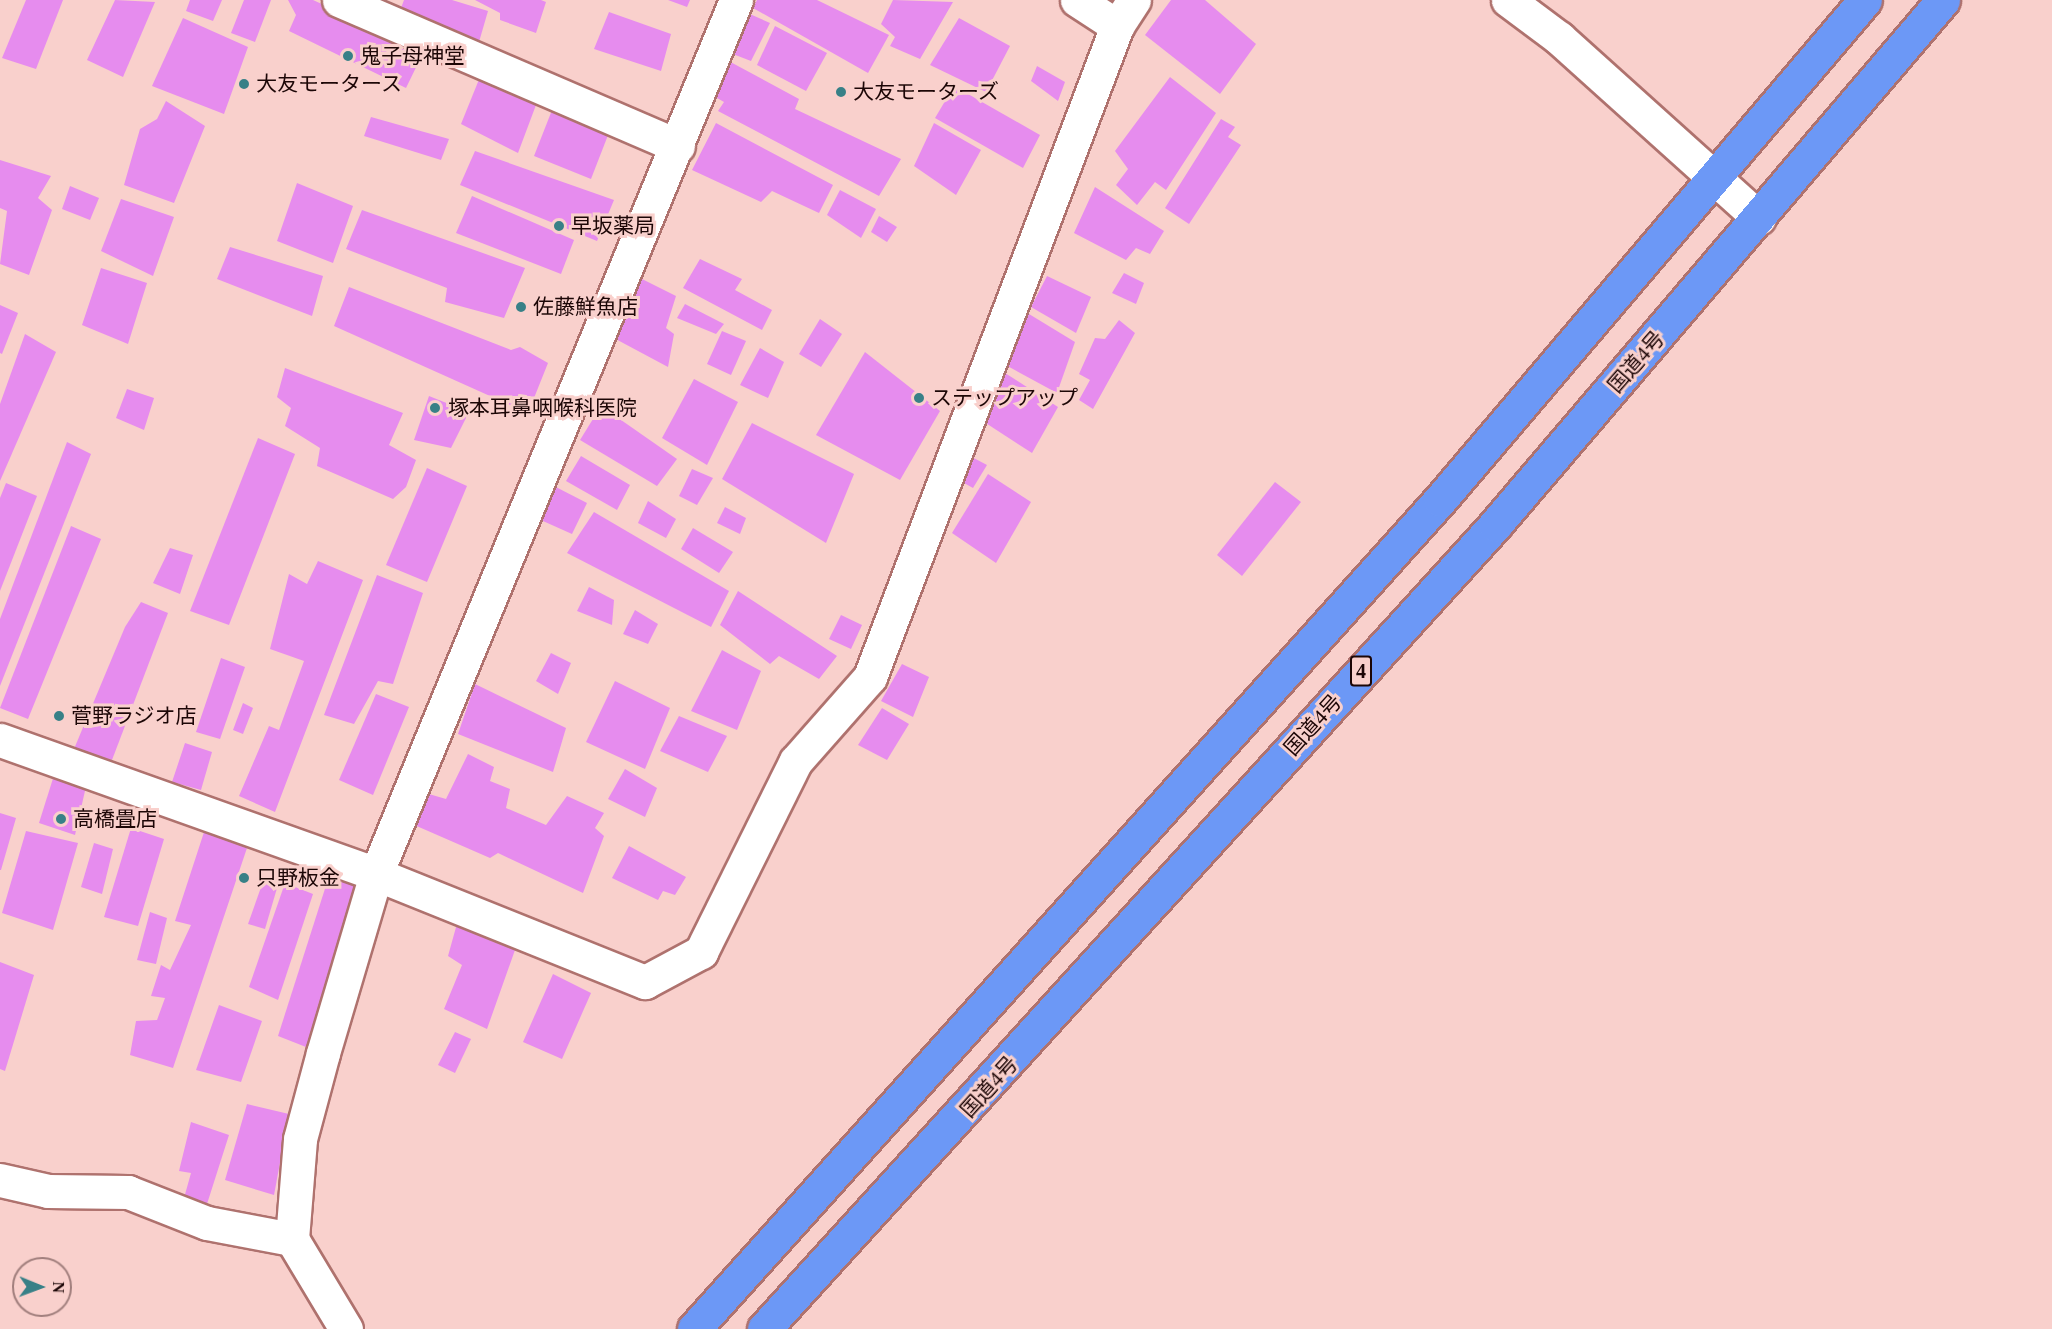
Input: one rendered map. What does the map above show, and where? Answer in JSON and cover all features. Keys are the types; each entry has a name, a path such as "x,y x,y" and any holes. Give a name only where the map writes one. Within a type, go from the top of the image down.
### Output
{"highway":[{"path":"694,1329 1440,500 1865,0"},
{"name":"国道4号","path":"764,1329 1495,525 1759,218 1942,0"}],"street":[{"path":"339,0 678,146"},
{"path":"346,1329 292,1239 300,1139 376,874 678,146 736,0"},
{"path":"0,740 376,874 645,982 701,952 796,761 870,677 1126,13 1077,0"},
{"path":"1508,0 1559,38 1759,218"},
{"path":"0,1180 48,1191 128,1192 207,1223 292,1239"}],"building":[{"path":"26,0 63,0 36,69 2,58"},
{"path":"115,0 155,2 123,77 87,60"},
{"path":"190,0 222,0 213,21 186,11"},
{"path":"244,0 271,0 255,42 231,33"},
{"path":"288,0 313,0 424,51 406,88 289,31 296,15"},
{"path":"404,0 452,0 488,11 479,42 398,16"},
{"path":"475,0 541,0 546,2 536,33 500,20 500,13"},
{"path":"668,0 690,0 687,7"},
{"path":"757,0 817,0 889,35 868,73 753,8"},
{"path":"893,0 953,2 920,59 890,46 895,37 881,24"},
{"path":"1171,0 1205,0 1256,44 1220,94 1145,35"},
{"path":"743,11 770,23 751,61 725,51"},
{"path":"609,12 671,34 661,71 594,49"},
{"path":"183,18 248,47 224,114 152,86"},
{"path":"959,18 1010,46 986,92 930,65"},
{"path":"775,26 827,53 806,91 757,65"},
{"path":"723,58 799,99 795,109 901,159 879,196 718,111 724,102 710,94"},
{"path":"1037,66 1065,82 1058,101 1031,81"},
{"path":"482,72 539,97 518,153 461,124"},
{"path":"1170,77 1216,113 1166,190 1155,182 1137,205 1116,185 1128,169 1115,151"},
{"path":"954,86 1040,135 1023,168 935,118"},
{"path":"166,101 205,126 174,203 124,185 140,129 157,119"},
{"path":"554,105 610,130 591,179 534,156"},
{"path":"371,117 449,139 441,160 364,136"},
{"path":"1221,119 1235,127 1228,137 1241,145 1189,224 1165,208"},
{"path":"716,123 833,185 819,213 772,191 761,202 692,170"},
{"path":"934,123 981,150 956,195 914,166"},
{"path":"475,151 614,200 597,241 460,185"},
{"path":"0,160 51,176 38,198 52,210 29,275 0,264 7,211 0,208"},
{"path":"297,183 353,206 333,263 277,241"},
{"path":"70,186 99,198 90,220 62,209"},
{"path":"1095,187 1164,231 1150,254 1136,248 1126,260 1074,233"},
{"path":"840,190 876,209 861,238 827,215"},
{"path":"472,196 574,240 561,274 456,233"},
{"path":"121,199 174,217 153,276 101,251"},
{"path":"362,210 525,268 504,318 445,302 447,288 346,249"},
{"path":"879,216 897,227 887,242 871,232"},
{"path":"230,247 323,276 312,316 217,279"},
{"path":"700,259 742,279 735,290 772,310 762,330 683,288"},
{"path":"101,268 147,283 128,344 82,325"},
{"path":"1124,273 1144,283 1136,304 1112,293"},
{"path":"1047,276 1091,297 1076,333 1031,307"},
{"path":"638,277 676,296 666,328 674,334 668,367 610,336"},
{"path":"349,287 511,350 520,347 548,363 528,413 334,326"},
{"path":"685,304 724,324 716,334 677,318"},
{"path":"0,305 18,313 2,354 0,353"},
{"path":"1029,314 1075,342 1057,393 1002,363"},
{"path":"820,319 842,334 821,367 799,354"},
{"path":"1119,320 1135,333 1093,409 1079,400 1090,380 1079,374 1095,338 1105,339"},
{"path":"722,331 746,341 731,375 707,364"},
{"path":"25,334 56,352 0,481 0,404"},
{"path":"760,348 784,362 768,398 740,385"},
{"path":"865,352 940,411 900,480 816,435"},
{"path":"285,368 403,413 389,445 416,460 406,487 393,499 317,466 320,448 285,426 291,408 277,397"},
{"path":"1005,373 1058,407 1032,453 978,418"},
{"path":"694,379 738,402 707,465 662,438"},
{"path":"127,389 154,398 144,430 116,418"},
{"path":"429,396 469,412 451,448 414,440"},
{"path":"601,406 677,459 657,486 580,440"},
{"path":"752,423 854,474 826,543 722,479"},
{"path":"258,438 295,454 229,625 190,611"},
{"path":"67,442 91,454 0,686 0,619"},
{"path":"968,455 987,465 973,488 955,478"},
{"path":"581,456 630,485 617,510 566,481"},
{"path":"427,468 467,486 427,582 386,565"},
{"path":"692,469 713,478 697,505 679,496"},
{"path":"988,474 1031,502 996,563 952,533"},
{"path":"1275,482 1301,502 1242,576 1217,555"},
{"path":"6,483 37,496 0,591 0,498"},
{"path":"550,484 587,503 572,534 534,517"},
{"path":"648,501 676,519 666,538 638,523"},
{"path":"725,507 746,518 740,534 717,523"},
{"path":"594,512 729,591 711,627 567,553"},
{"path":"71,526 101,539 28,719 0,708"},
{"path":"693,528 733,552 719,573 681,549"},
{"path":"170,548 193,555 180,594 153,583"},
{"path":"318,561 363,580 275,812 239,796 269,726 279,730 304,661 270,649 289,574 307,584"},
{"path":"377,575 423,593 393,684 378,681 354,724 324,715"},
{"path":"589,587 614,600 612,625 577,611"},
{"path":"738,591 837,656 819,679 779,656 770,664 720,625"},
{"path":"141,602 168,613 112,760 74,749 125,627"},
{"path":"635,610 658,624 648,644 623,634"},
{"path":"841,615 862,625 851,649 829,639"},
{"path":"722,650 761,671 737,730 691,711"},
{"path":"551,653 571,663 558,694 536,681"},
{"path":"221,658 245,667 220,739 196,732"},
{"path":"902,664 929,677 913,717 881,701"},
{"path":"615,681 670,708 645,769 586,742"},
{"path":"475,684 566,728 553,772 458,734"},
{"path":"376,694 409,707 373,795 339,780"},
{"path":"243,703 253,708 243,734 233,730"},
{"path":"882,708 909,724 887,760 858,745"},
{"path":"679,716 727,736 708,772 660,751"},
{"path":"185,743 212,752 201,790 172,782"},
{"path":"468,754 494,767 490,781 510,789 506,808 546,825 567,796 604,813 595,828 604,836 583,893 498,853 490,858 412,824 422,792 446,799"},
{"path":"625,769 657,788 645,817 608,799"},
{"path":"55,772 87,782 75,835 39,823"},
{"path":"0,813 16,818 1,870 0,870"},
{"path":"206,826 249,842 173,1068 130,1055 136,1021 157,1020 165,998 151,996 161,965 170,970 191,925 175,921"},
{"path":"131,828 164,839 138,926 104,917"},
{"path":"26,831 78,843 53,930 2,913"},
{"path":"94,843 113,849 102,894 81,887"},
{"path":"629,846 686,877 675,895 663,891 658,900 612,878"},
{"path":"299,864 322,873 316,889 293,878"},
{"path":"330,873 359,887 306,1047 278,1036"},
{"path":"265,876 280,878 265,929 248,924"},
{"path":"285,883 313,894 278,1000 249,987"},
{"path":"150,912 167,918 156,964 137,960"},
{"path":"458,920 515,950 487,1029 444,1009 462,965 448,956"},
{"path":"0,962 34,975 5,1071 0,1069"},
{"path":"553,974 591,993 562,1059 523,1042"},
{"path":"219,1005 262,1021 241,1082 196,1070"},
{"path":"455,1032 471,1039 455,1073 438,1065"},
{"path":"247,1104 289,1114 274,1195 225,1180"},
{"path":"191,1122 229,1135 207,1204 184,1198 191,1173 179,1171"}],"place":[{"name":"鬼子母神堂","path":"348,56"},
{"name":"大友モータース","path":"244,84"},
{"name":"大友モーターズ","path":"841,92"},
{"name":"早坂薬局","path":"559,226"},
{"name":"佐藤鮮魚店","path":"521,307"},
{"name":"ステップアップ","path":"919,398"},
{"name":"塚本耳鼻咽喉科医院","path":"435,408"},
{"name":"菅野ラジオ店","path":"59,716"},
{"name":"高橋畳店","path":"61,819"},
{"name":"只野板金","path":"244,878"}]}
